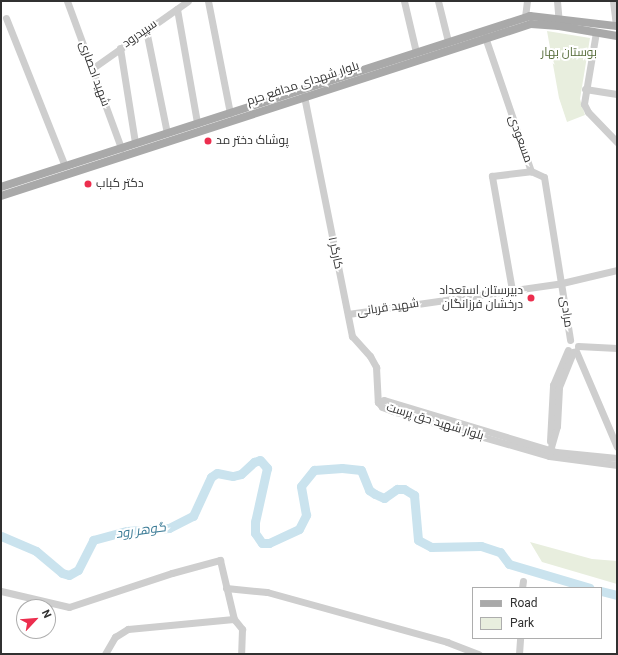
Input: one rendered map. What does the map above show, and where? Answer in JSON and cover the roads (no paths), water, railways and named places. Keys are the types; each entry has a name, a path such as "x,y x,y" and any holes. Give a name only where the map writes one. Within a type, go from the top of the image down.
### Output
{"main road":[{"name":"بلوار شهدای مدافع حرم","path":"1,187 135,143 152,142 167,133 525,17 557,18 616,26"},
{"name":"بلوار شهدای مدافع حرم","path":"1,196 152,142 304,96 485,37 531,24 557,18 596,32 617,36"}],"street":[{"name":"شهید احصاری","path":"67,1 93,68 121,148"},
{"name":"سپیدرود","path":"93,68 188,1"},
{"path":"208,1 230,112"},
{"path":"404,1 416,52"},
{"path":"438,1 448,41"},
{"path":"525,17 527,1"},
{"path":"557,1 557,18"},
{"path":"613,1 616,26"},
{"path":"177,9 197,123"},
{"path":"6,18 65,166"},
{"path":"146,30 167,133"},
{"path":"596,32 585,89 584,104 588,112 617,142"},
{"name":"مسعودی","path":"485,37 531,171 544,177 562,283"},
{"path":"120,48 135,143"},
{"path":"585,89 617,94"},
{"name":"کارگر ۱","path":"304,96 352,336 370,356 376,367 378,402"},
{"path":"512,290 492,176 531,171"},
{"name":"شهید قربانی","path":"348,314 562,283 617,270"},
{"name":"مرادی","path":"562,283 570,340 566,343 574,350"},
{"path":"570,340 574,340 574,350 617,448"},
{"path":"574,350 617,348"},
{"path":"550,453 555,422 553,385 574,350"},
{"name":"بلوار شهید حق پرست","path":"378,402 384,400 457,426 550,453 602,460 617,465"},
{"name":"بلوار شهید حق پرست","path":"602,460 617,458"},
{"path":"1,590 69,607 172,573 220,560 234,620 242,629 241,654"},
{"path":"226,588 268,592 442,641 479,654"},
{"path":"105,654 115,637 128,629 234,620"},
{"path":"519,654 520,639"}],"waterway":[{"name":"گوهر رود","path":"1,536 36,551 62,573 69,575 78,570 93,540 127,531 169,528 193,516 211,477 217,473 233,476 241,474 254,462 260,460 267,468 255,522 255,533 262,543 269,543 299,529 306,515 301,486 314,470 342,468 361,470 369,490 375,494 384,498 397,489 404,489 414,495 418,540 431,547 481,546 500,552 509,564 587,587"},
{"name":"گوهر رود","path":"602,591 617,595"}],"place":[{"name":"پوشاک دختر مد","path":"208,141"},
{"name":"دکتر کباب","path":"88,184"},
{"name":"دبیرستان استعداد درخشان فرزانگان","path":"531,298"}],"park label":[{"name":"بوستان بهار","path":"569,53"}]}
